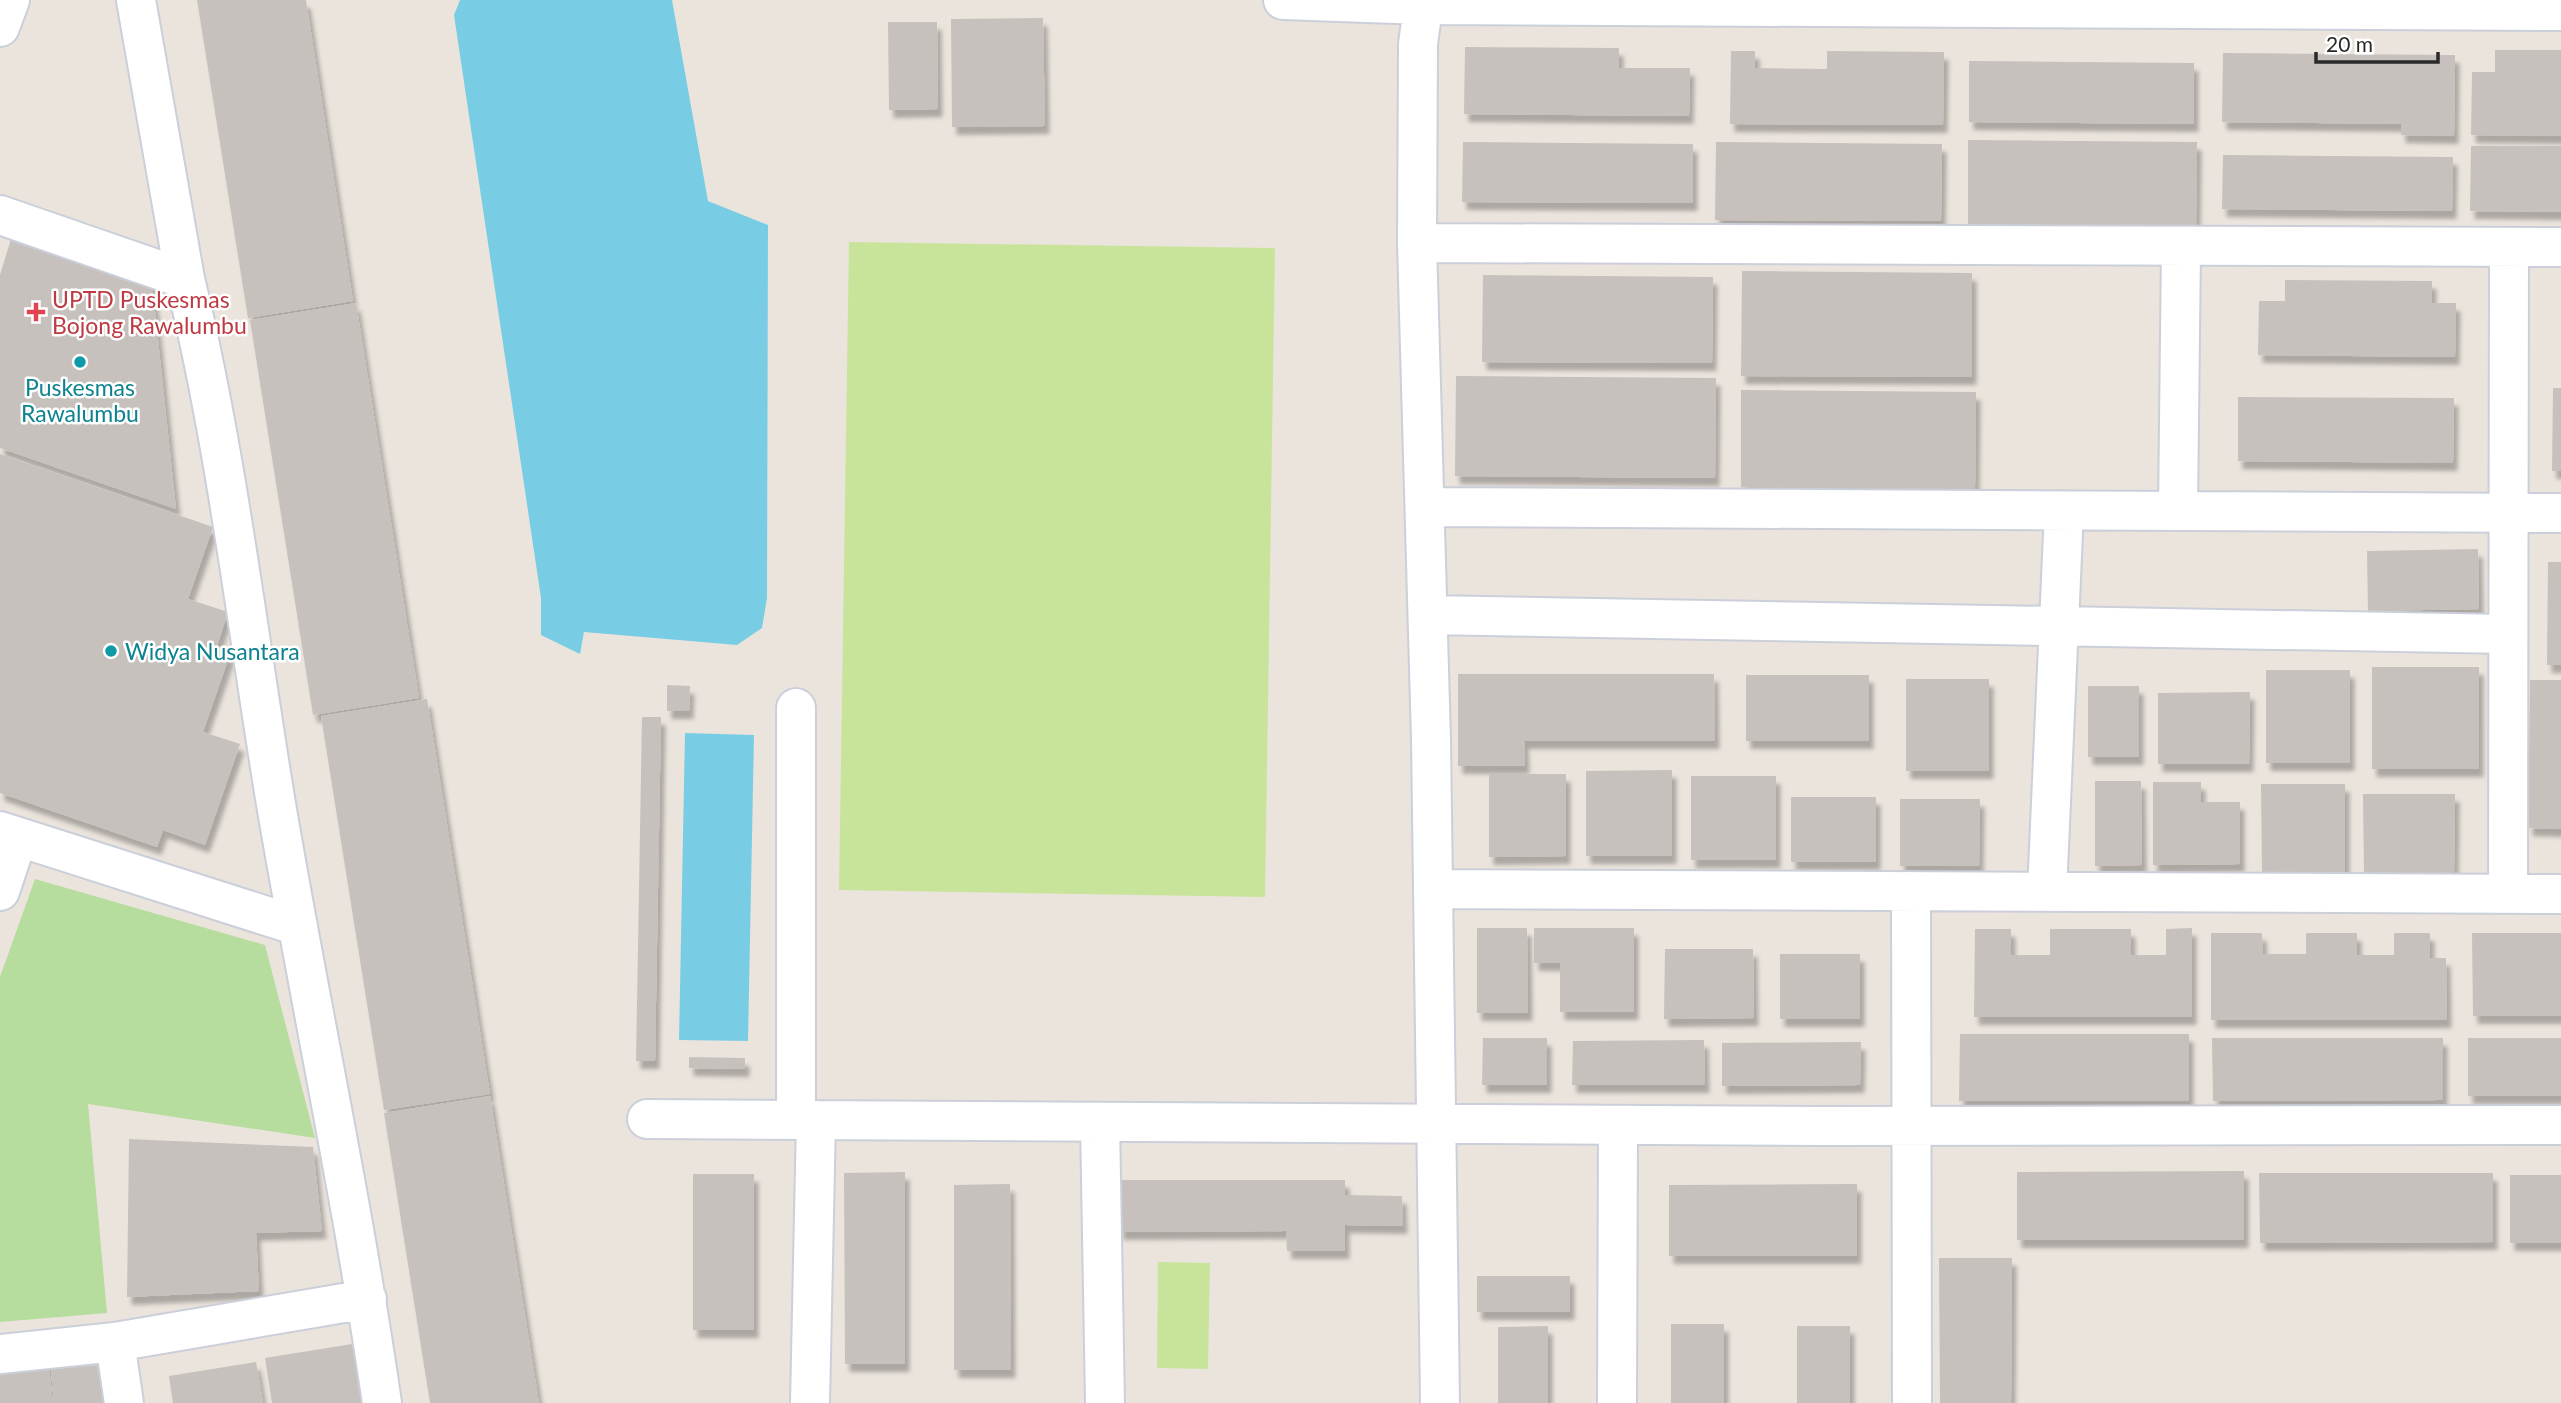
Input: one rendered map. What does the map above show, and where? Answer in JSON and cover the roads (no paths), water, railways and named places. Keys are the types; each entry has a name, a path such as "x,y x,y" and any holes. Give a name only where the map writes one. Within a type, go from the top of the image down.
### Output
{"street":[{"path":"0,27 10,0"},
{"path":"136,0 185,279 224,466 270,763 367,1299 382,1403"},
{"path":"1283,0 2561,11"},
{"path":"1423,3 1418,44 1417,243 1428,615 1440,1403"},
{"path":"0,215 185,279"},
{"path":"1417,243 2561,247"},
{"path":"2178,511 2181,246"},
{"path":"2508,894 2509,247"},
{"path":"1425,507 2561,513"},
{"path":"2047,892 2064,511"},
{"path":"1428,615 2508,634"},
{"path":"796,709 810,1403"},
{"path":"0,891 9,834 298,926"},
{"path":"1433,889 2561,894"},
{"path":"1911,891 1912,1403"},
{"path":"647,1119 1911,1126 2561,1125"},
{"path":"1100,1122 1105,1403"},
{"path":"1617,1403 1618,1125"},
{"path":"0,1354 115,1342 367,1299"},
{"path":"115,1342 124,1403"}],"water":[{"path":"460,0 672,0 708,201 768,225 767,598 762,628 737,645 584,632 580,654 541,635 541,598 454,15"},
{"path":"685,733 754,735 748,1041 679,1040"}],"place":[{"name":"UPTD Puskesmas Bojong Rawalumbu","path":"36,312"},
{"name":"Puskesmas Rawalumbu","path":"80,362"},
{"name":"Widya Nusantara","path":"111,651"}]}
